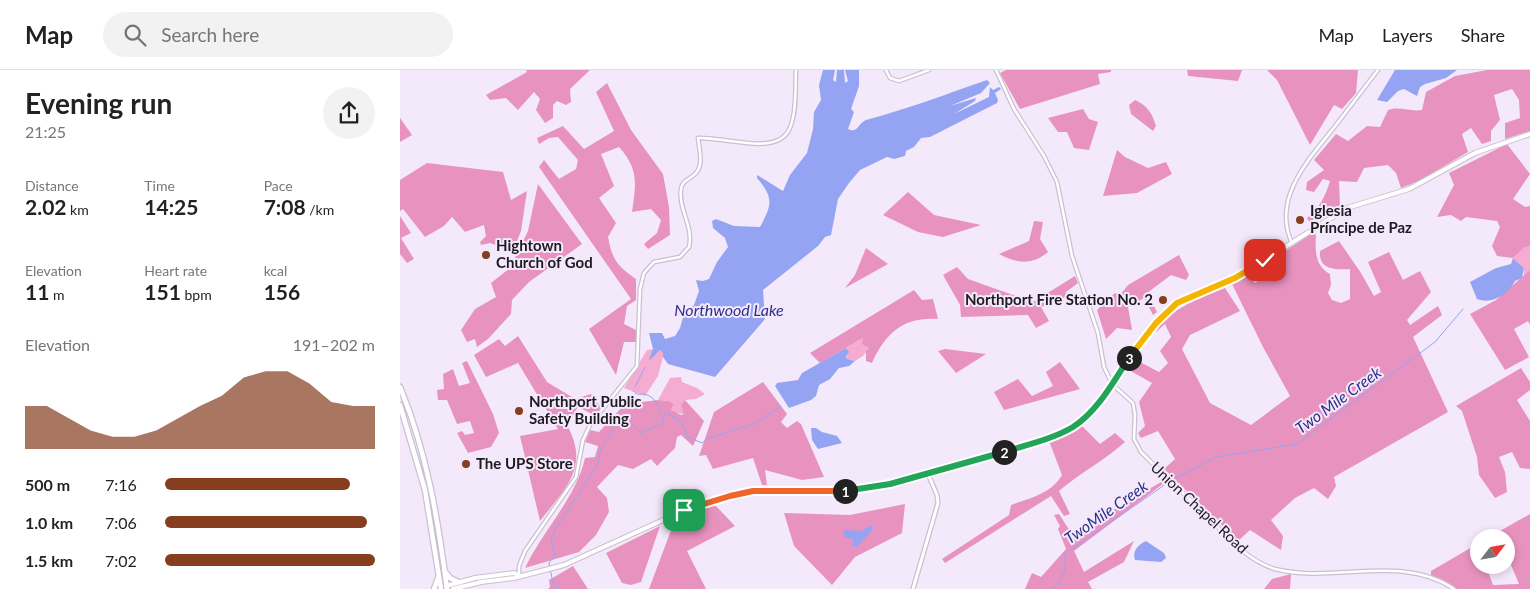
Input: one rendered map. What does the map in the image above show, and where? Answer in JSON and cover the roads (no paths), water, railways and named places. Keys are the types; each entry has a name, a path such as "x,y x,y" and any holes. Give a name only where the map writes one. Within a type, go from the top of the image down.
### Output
{"highway":[{"path":"400,387 413,422 430,480 446,588 440,589 430,516 420,468 400,405"},
{"path":"420,468 426,480 430,480"},
{"path":"444,569 450,578 458,582"},
{"path":"434,589 438,574"}],"main road":[{"path":"454,589 514,578 519,575 562,565 684,510 730,496 769,490 851,490 890,484 1062,432 1088,415 1147,333 1177,303 1247,272 1347,208 1409,190 1475,153 1530,134"},
{"path":"913,589 938,504 937,495 928,474"},
{"path":"446,588 458,582 482,577 514,573 519,575"}],"street":[{"path":"519,575 519,566 525,552 576,477 587,430 637,366 639,360 641,281 645,271 654,262 683,255 689,247 690,233 681,192 682,184 698,172 700,165 698,138 766,144 782,139 792,124 796,70"},
{"path":"886,70 891,79 899,81 929,70"},
{"name":"Union Chapel Road","path":"996,70 1014,110 1044,156 1057,182 1073,260 1098,333 1105,372 1112,384 1133,403 1135,415 1134,439 1141,452 1242,551 1274,568 1299,572 1392,571 1416,573 1438,580 1454,589"},
{"path":"1292,243 1287,231 1286,215 1296,179 1378,70"}],"water":[{"name":"Northwood Lake","path":"823,70 835,70 833,80 836,82 837,70 844,70 845,83 848,81 845,70 859,70 859,86 851,109 854,112 848,129 851,130 856,129 866,120 987,80 990,83 981,93 950,106 976,98 975,101 954,114 989,97 990,87 993,90 999,87 1001,89 995,93 998,100 997,103 930,137 921,138 914,147 906,151 905,156 894,159 887,157 860,170 838,199 831,235 825,237 818,246 763,290 765,319 715,377 668,364 660,350 650,360 653,349 649,333 662,333 665,339 675,336 680,328 684,314 694,305 699,291 696,280 703,281 709,279 717,262 728,247 725,238 713,228 712,221 716,219 734,226 760,227 769,207 769,196 757,175 783,191 790,175 807,153 813,129 814,112 821,100 819,85"},
{"path":"1395,70 1457,70 1446,78 1420,87 1417,96 1404,89 1398,91 1387,102 1377,100"},
{"path":"1513,258 1524,268 1522,278 1515,281 1509,290 1499,297 1488,301 1477,299 1470,282 1496,268 1511,264"},
{"path":"846,348 849,352 846,356 847,359 855,361 849,366 839,368 830,379 819,385 816,396 811,400 789,408 775,386 777,383 798,380 802,373"},
{"path":"811,428 837,436 842,443 818,449 812,440"},
{"path":"870,525 873,529 857,547 852,546 853,539 845,538 843,532 846,530 862,531"},
{"path":"1146,541 1164,553 1166,558 1161,562 1135,560 1134,554 1136,549"}],"waterway":[{"name":"Two Mile Creek","path":"1176,478 1216,457 1297,444 1435,342 1463,309"},
{"path":"635,387 645,367"},
{"path":"559,589 553,583 549,563 555,555 551,541 556,528 599,462 601,448 610,436 613,425 624,416 640,433 663,423 660,409 655,401 648,395 637,394 633,391"},
{"path":"732,431 754,424 781,406"},
{"path":"663,417 666,414 674,417 683,425 688,437 702,443 709,438 728,432"},
{"name":"TwoMile Creek","path":"1054,589 1065,571 1065,554 1166,484"}],"place":[{"name":"Iglesia Príncipe de Paz","path":"1300,220"},
{"name":"Hightown Church of God","path":"486,255"},
{"name":"Northport Fire Station No. 2","path":"1163,300"},
{"name":"Northport Public Safety Building","path":"519,411"},
{"name":"The UPS Store","path":"466,464"}]}
